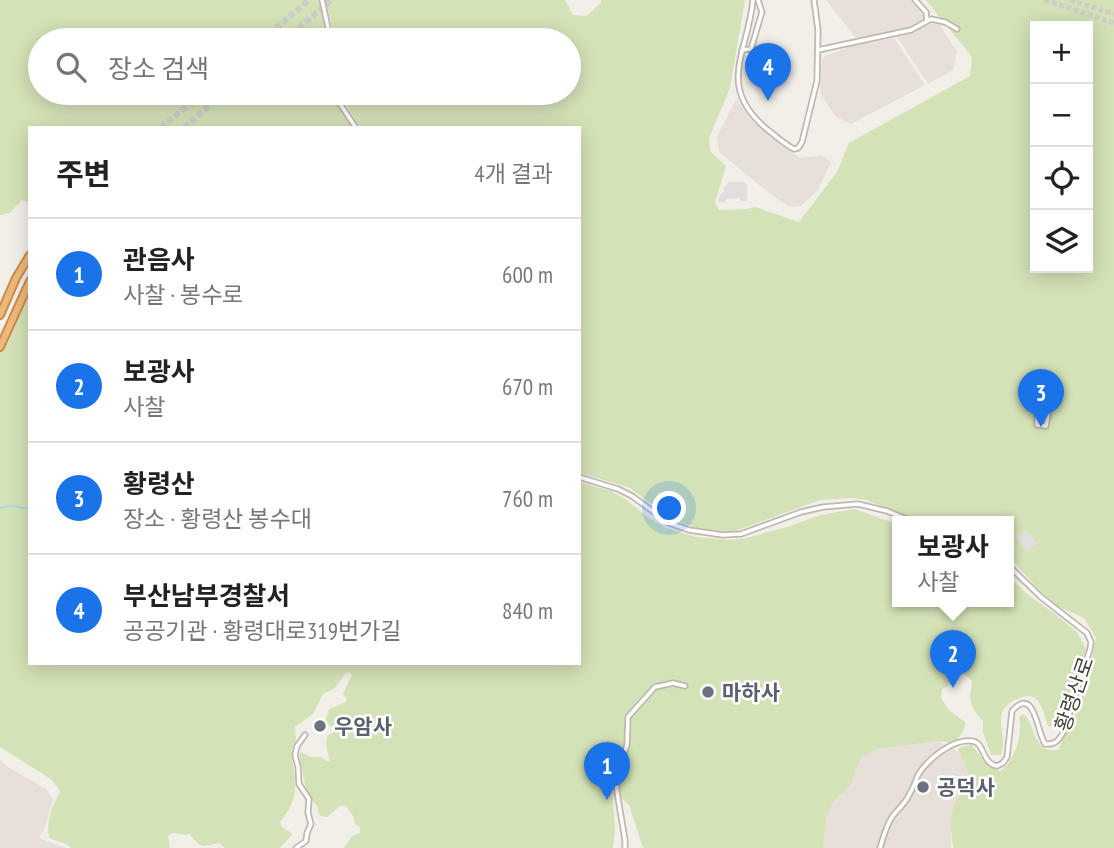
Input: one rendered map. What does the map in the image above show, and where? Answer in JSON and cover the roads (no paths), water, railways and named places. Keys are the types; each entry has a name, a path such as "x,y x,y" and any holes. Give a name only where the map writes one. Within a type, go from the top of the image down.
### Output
{"highway":[{"path":"0,315 28,258"},
{"path":"0,347 28,285"}],"street":[{"path":"322,0 328,28"},
{"path":"756,0 741,50 738,85 749,111 756,120 794,149 802,142 817,81 818,50 814,0"},
{"path":"741,50 751,49 762,12 756,0"},
{"path":"915,0 926,12 927,21"},
{"path":"818,50 911,30 935,19 957,29"},
{"path":"342,105 355,126"},
{"path":"581,478 632,496 669,523 689,530 723,535 741,534 801,512 823,507 858,504 899,516"},
{"name":"황령산로","path":"880,848 889,822 907,799 920,772 936,755 961,742 974,740 991,765 1003,763 1007,757 1012,711 1022,704 1033,709 1045,744 1052,745 1058,741 1064,731 1087,661 1090,639 1087,633 1035,592 1014,571"},
{"path":"625,848 616,776 627,745 628,717 655,687 673,683 685,686"},
{"path":"296,848 306,841 311,824 308,813 309,799 299,784 295,755 297,746 305,735"}],"waterway":[{"path":"0,508 12,506 28,509"}],"tunnel":[{"path":"276,28 309,0"},
{"path":"299,28 331,0"},
{"path":"1045,0 1114,23"},
{"path":"1070,0 1114,14"},
{"path":"163,126 188,105"},
{"path":"186,126 210,105"}],"place":[{"name":"부산남부경찰서","path":"768,101"},
{"name":"황령산","path":"1041,427"},
{"name":"보광사","path":"953,688"},
{"name":"마하사","path":"708,692"},
{"name":"우암사","path":"320,726"},
{"name":"공덕사","path":"923,787"},
{"name":"관음사","path":"607,800"}]}
